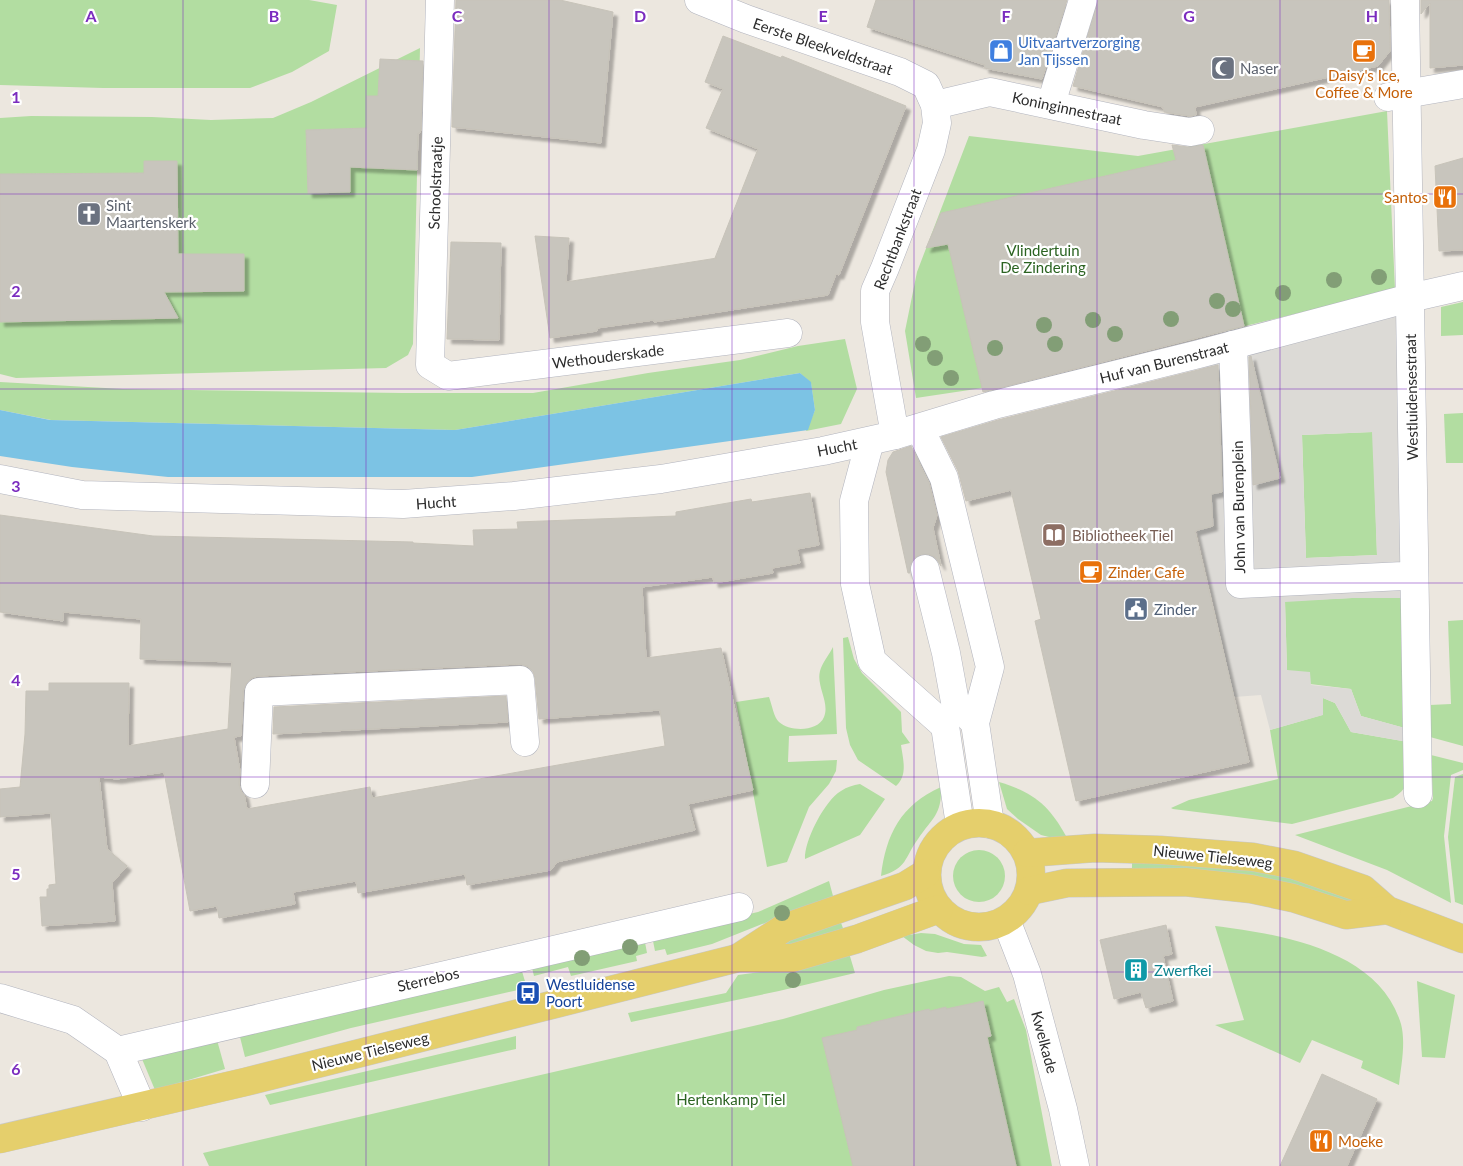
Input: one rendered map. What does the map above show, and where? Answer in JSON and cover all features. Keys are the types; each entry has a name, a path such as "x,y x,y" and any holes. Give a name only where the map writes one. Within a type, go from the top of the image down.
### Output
{"main road":[{"path":"980,822 990,824 999,826 1015,837 1027,853 1031,872 1029,891 1020,908 1006,920 988,927 969,926 951,920 939,909 929,892 926,873 931,852 943,836 960,825 980,822"},
{"name":"Nieuwe Tielseweg","path":"1027,853 1095,848 1160,850 1253,857 1294,865 1363,889 1387,910 1463,939"},
{"name":"Nieuwe Tielseweg","path":"738,958 784,928 905,886 926,873"},
{"name":"Nieuwe Tielseweg","path":"1029,891 1067,883 1185,882 1252,889 1293,898 1346,915 1387,910"},
{"name":"Nieuwe Tielseweg","path":"0,1139 317,1064 738,958 792,958 857,939 939,909"}],"street":[{"name":"Schoolstraatje","path":"430,365 440,0"},
{"name":"Eerste Bleekveldstraat","path":"699,0 746,20 900,72 926,85 935,105"},
{"path":"1051,104 1083,0"},
{"name":"Westluidensestraat","path":"1405,0 1396,95 1410,298 1418,794"},
{"path":"1396,95 1463,84"},
{"name":"Koninginnestraat","path":"935,105 990,92 1144,125 1190,132 1200,130"},
{"name":"Rechtbankstraat","path":"935,105 937,123 931,150 874,291 875,322 895,435 944,478 990,667 975,723 990,824"},
{"name":"Huf van Burenstraat","path":"895,435 994,405 1463,286"},
{"name":"Wethouderskade","path":"430,365 448,376 788,333"},
{"name":"John van Burenplein","path":"1233,345 1240,584 1403,576 1414,573"},
{"name":"Rechtbankstraat","path":"895,435 854,501 855,584 872,661 950,714 975,723"},
{"name":"Hucht","path":"0,479 82,495 403,504 514,496 660,479 823,451 895,435"},
{"path":"925,570 946,652 960,825"},
{"path":"256,784 259,692 520,680 525,742"},
{"name":"Sterrebos","path":"118,1051 739,907"},
{"name":"Kwelkade","path":"1006,920 1027,974 1063,1109 1075,1166"},
{"path":"0,998 73,1020 118,1051 142,1106"}],"green space":[{"path":"0,0 309,0 337,5 329,51 292,72 250,88 103,88 0,85"},
{"path":"420,48 413,344 408,355 386,368 16,378 0,374 0,118 31,116 152,117 211,120 273,118 311,102"},
{"name":"Vlindertuin De Zindering","path":"1387,111 1395,290 996,386 916,398 905,331 917,272 969,136 1138,156"},
{"path":"1463,302 1463,335 1441,336 1441,307"},
{"path":"845,339 857,389 841,424 806,431 815,410 811,383 800,373 455,430 51,420 0,410 0,382 123,389 533,393 648,373 740,360 798,346"},
{"path":"1463,413 1463,463 1446,463 1444,414"},
{"path":"1373,432 1377,555 1306,558 1302,435"},
{"path":"1403,598 1408,729 1361,716 1351,689 1310,684 1287,670 1285,601"},
{"path":"1463,620 1463,746 1430,737 1430,705 1451,704 1448,621"},
{"path":"848,637 854,659 862,673 901,712 902,732 910,743 901,745 903,772 900,782 896,786 858,760 850,745 846,728 843,638"},
{"path":"833,647 837,734 789,736 788,762 837,760 836,771 829,784 809,807 787,862 767,867 736,702 769,697 779,722 796,729 816,726 821,722 825,712 819,677 820,671"},
{"path":"1323,698 1335,703 1351,732 1408,742 1410,774 1405,787 1400,793 1393,798 1292,824 1171,808 1189,800 1278,779 1270,730 1322,715"},
{"path":"1431,755 1463,763 1463,770 1451,775 1444,836 1451,903 1387,870 1295,835 1432,801"},
{"path":"1463,774 1463,905 1455,902 1448,837 1455,777"},
{"path":"999,782 1021,790 1039,801 1060,825 1066,836 1053,838 1041,835 1018,819 1007,809"},
{"path":"860,784 885,799 860,835 805,859 812,832 828,803 843,790"},
{"path":"941,787 940,804 932,821 901,866 881,876 887,847 898,822 915,803"},
{"path":"974,850 984,850 993,854 1001,862 1005,876 1001,890 993,898 984,902 974,902 965,898 957,890 953,881 953,871 957,862 965,854"},
{"path":"1132,860 1273,872 1367,905 1132,870"},
{"path":"829,881 833,896 712,944 667,955 665,949 655,951 652,936 758,912"},
{"path":"840,920 844,931 791,947 785,945 784,940"},
{"path":"1215,926 1268,934 1324,950 1350,963 1372,979 1389,999 1401,1024 1403,1047 1399,1085 1361,1068 1363,1061 1312,1040 1300,1063 1215,1025 1244,1020"},
{"path":"921,933 935,934 964,944 981,945 987,956 926,951 902,936"},
{"path":"644,937 647,953 636,956 637,961 571,976 568,967 534,976 531,964"},
{"path":"849,953 855,973 631,1022 628,1013 726,993 738,975 775,970"},
{"path":"521,968 527,988 351,1028 245,1057 239,1033"},
{"name":"Hertenkamp Tiel","path":"949,976 961,977 985,991 999,987 1007,1002 1014,999 1026,1030 1052,1166 209,1166 203,1153 783,1019 884,990"},
{"path":"1417,981 1455,995 1445,1058 1422,1057"},
{"path":"516,1036 516,1049 270,1105 265,1095"},
{"path":"217,1040 225,1069 155,1090 142,1059"}],"shaded area":[{"path":"1401,311 1403,598 1352,598 1285,602 1287,670 1310,672 1311,685 1351,689 1361,716 1416,731 1408,742 1351,732 1335,703 1323,698 1323,715 1270,730 1261,695 1234,697 1197,530 1211,527 1209,408 1199,362","holes":["1372,432 1377,555 1306,558 1302,435"]}],"water":[{"path":"800,373 811,382 815,410 808,430 472,477 168,477 72,467 0,456 0,410 50,420 455,430"}],"building":[{"path":"456,0 560,0 613,12 601,143 452,127"},
{"path":"876,0 1067,0 1042,79 984,68 985,65 867,27"},
{"path":"1098,0 1389,0 1390,51 1378,66 1195,107 1196,115 1190,116 1164,112 1163,107 1073,86"},
{"path":"1421,0 1463,0 1463,65 1430,68 1430,3 1421,14"},
{"path":"723,36 781,58 782,56 906,106 839,275 836,274 828,295 654,322 654,320 597,328 597,331 550,338 535,236 569,238 566,282 717,258 715,258 758,149 706,128 723,89 705,82"},
{"path":"380,59 423,61 421,130 418,133 417,170 350,167 350,192 308,193 306,130 367,128 367,96 378,96"},
{"path":"1172,145 1188,147 1203,145 1244,326 983,392 948,244 926,248 941,213 1176,160"},
{"path":"1463,158 1463,250 1439,251 1435,166"},
{"name":"Sint Maartenskerk","path":"144,161 177,161 178,254 244,254 244,291 164,292 178,318 0,322 0,174 144,173"},
{"path":"451,242 501,243 499,340 447,339"},
{"path":"1251,356 1280,478 1253,485 1249,357"},
{"path":"1218,365 1222,492 1211,494 1213,526 1195,531 1249,762 1076,801 1035,621 1041,619 1011,490 966,501 958,471 941,437 998,420"},
{"path":"911,446 929,483 937,515 933,528 941,566 936,558 929,554 922,554 914,558 910,565 910,573 908,573 886,472 888,460 893,452"},
{"path":"810,493 819,545 797,549 800,563 772,568 773,573 714,583 713,577 642,587 646,658 721,648 753,790 688,804 695,830 557,862 551,870 467,885 465,874 358,893 356,881 293,892 295,904 219,918 217,906 190,911 164,772 117,779 99,777 107,849 127,866 112,883 115,921 42,926 40,897 47,897 49,885 56,884 51,813 0,817 0,789 20,787 25,734 26,691 49,691 49,683 129,683 128,746 228,729 232,662 140,659 141,619 63,612 63,621 0,612 0,515 153,536 413,542 474,546 473,530 518,529 517,522 676,516 676,512 751,499 752,502","holes":["520,664 527,666 533,671 535,678 539,719 660,710 665,746 372,798 370,787 247,809 244,794 239,784 240,771 234,737 241,736 243,691 251,678 258,676"]},
{"path":"506,696 508,722 273,734 274,707"},
{"name":"Zwerfkei","path":"1166,925 1172,954 1163,956 1173,1001 1146,1008 1141,992 1114,999 1100,940"},
{"path":"983,1001 991,1036 987,1037 1016,1166 853,1166 822,1038 857,1030 857,1027 871,1023 929,1009 930,1011 946,1007 946,1009"},
{"path":"1322,1074 1377,1099 1347,1166 1280,1166"}],"place":[{"name":"Uitvaartverzorging Jan Tijssen","path":"1001,51"},
{"name":"Daisy's Ice, Coffee & More","path":"1364,51"},
{"name":"Naser","path":"1223,68"},
{"name":"Santos","path":"1445,197"},
{"name":"Sint Maartenskerk","path":"89,214"},
{"name":"Bibliotheek Tiel","path":"1054,535"},
{"name":"Zinder Cafe","path":"1091,572"},
{"name":"Zinder","path":"1136,609"},
{"name":"Zwerfkei","path":"1136,970"},
{"name":"Westluidense Poort","path":"528,993"},
{"name":"Moeke","path":"1321,1141"}]}
